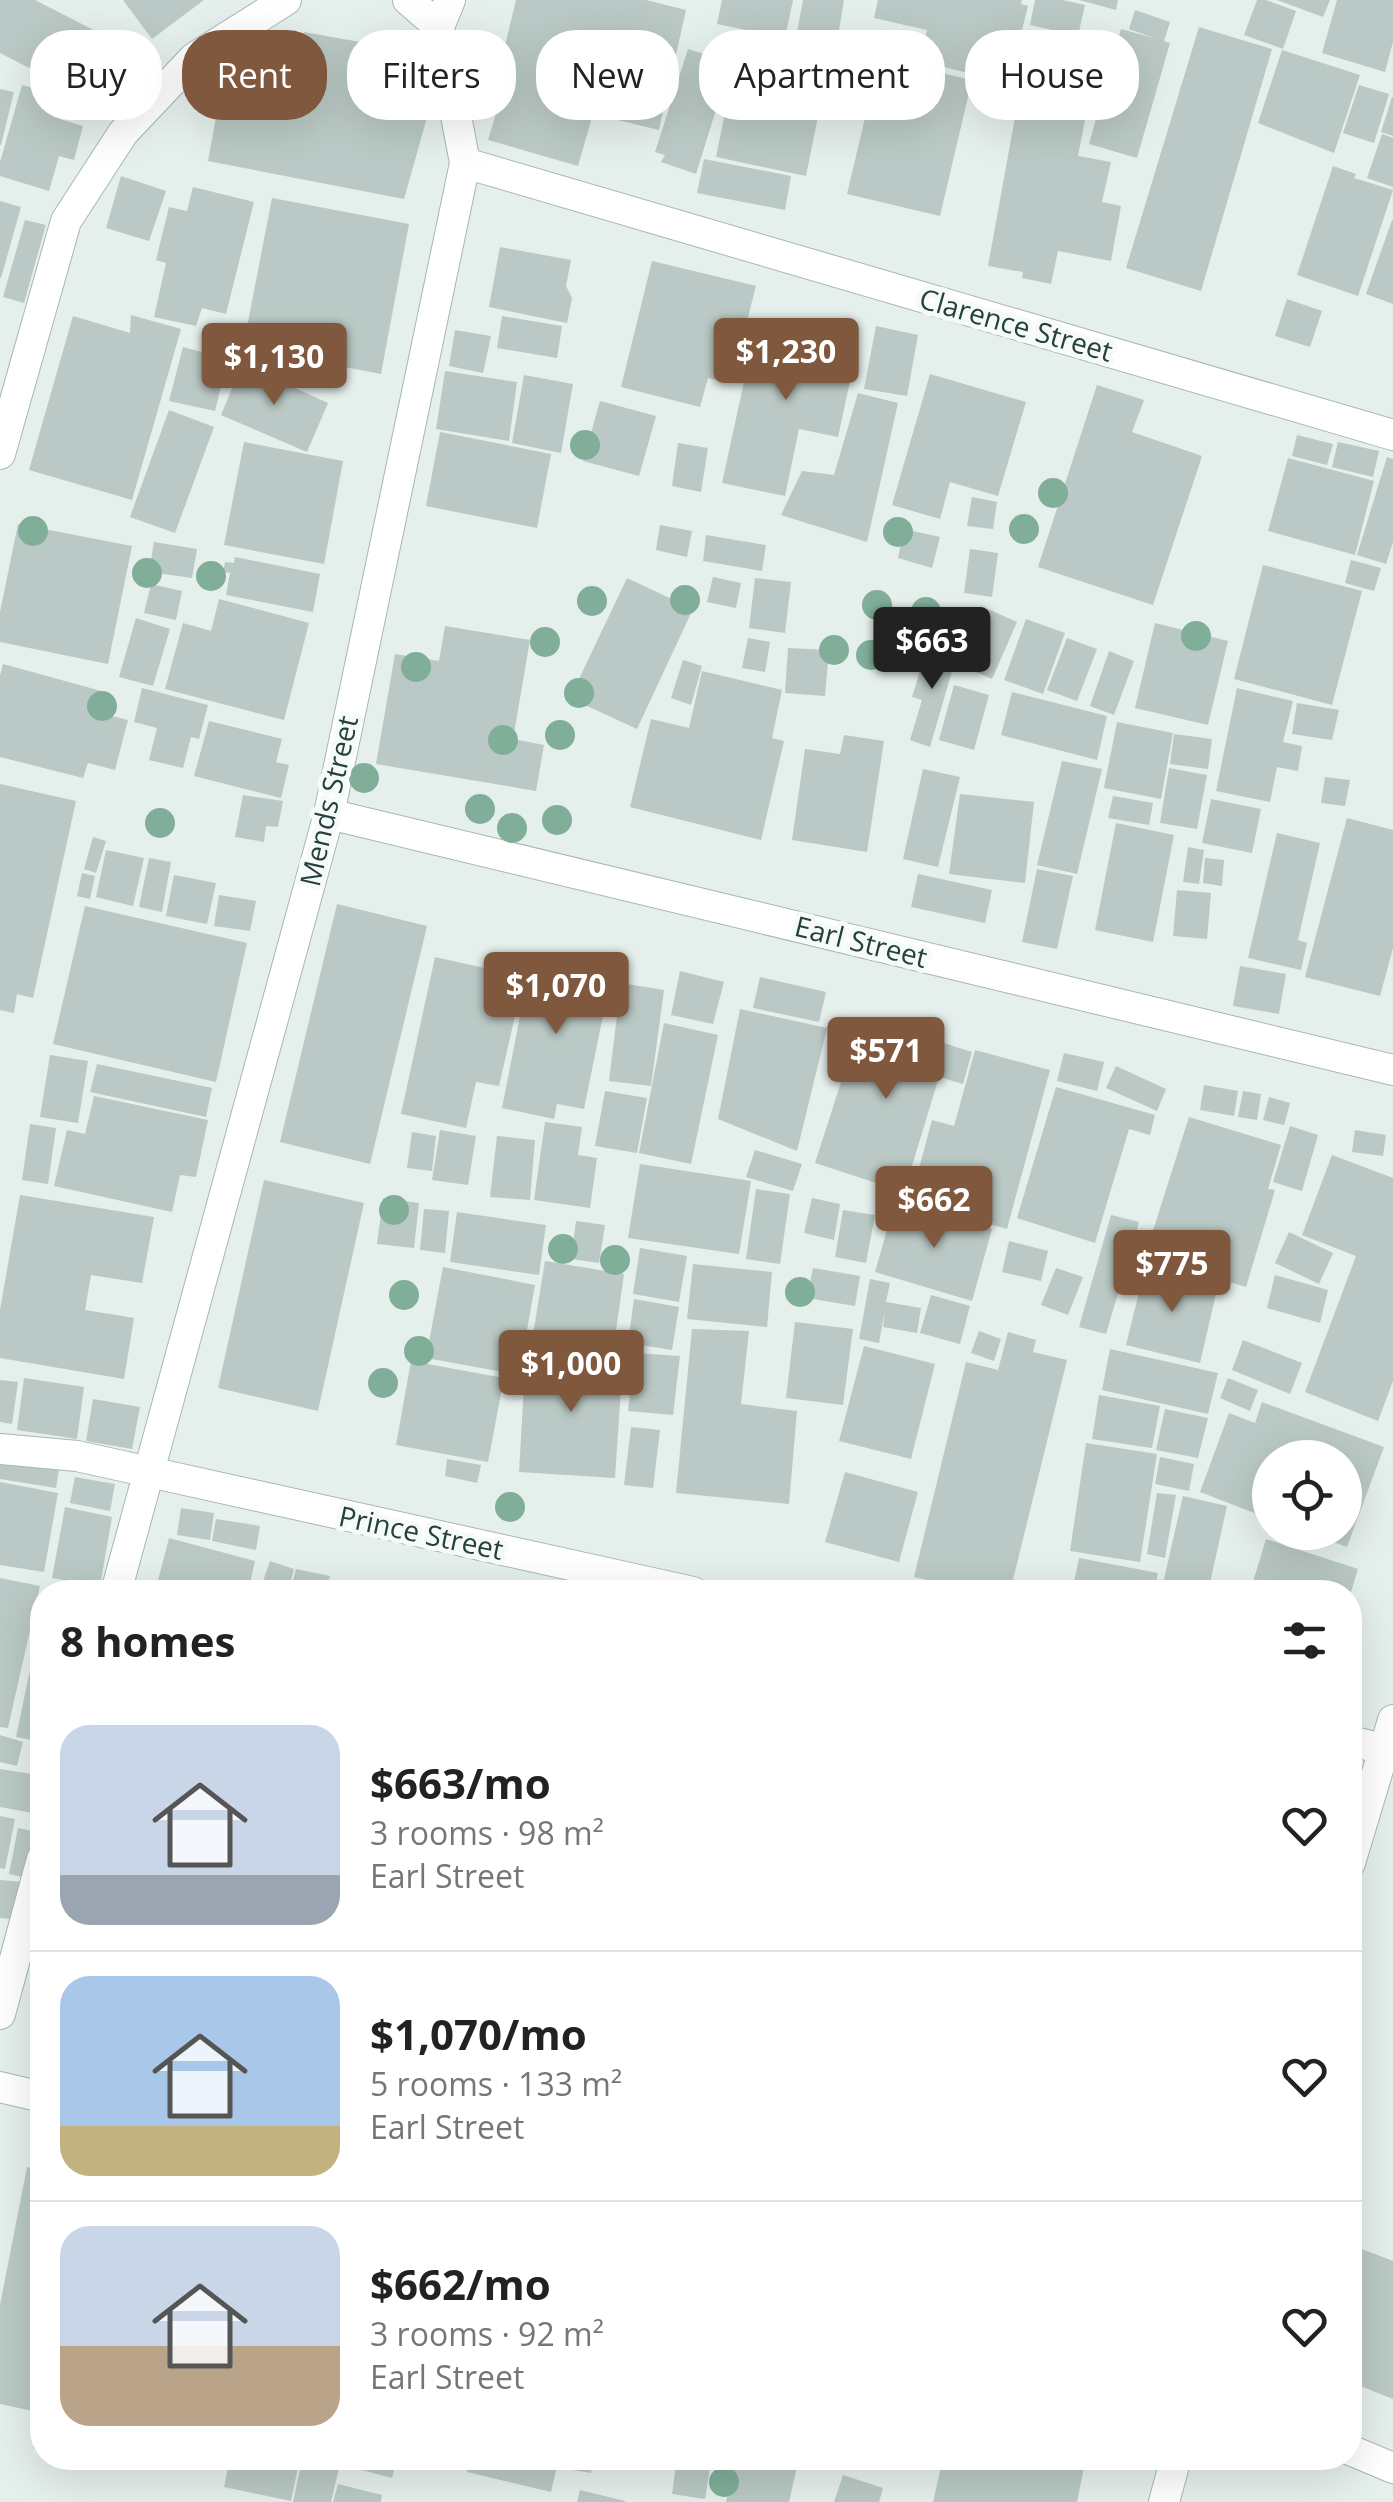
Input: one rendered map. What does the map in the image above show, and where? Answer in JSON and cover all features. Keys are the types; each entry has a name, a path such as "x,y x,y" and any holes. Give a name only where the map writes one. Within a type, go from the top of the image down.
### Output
{"street":[{"path":"0,454 66,221 123,133 194,58 286,0"},
{"path":"408,0 444,14"},
{"name":"Mends Street","path":"119,1580 329,814 465,163 444,14"},
{"name":"Clarence Street","path":"465,163 1393,435"},
{"name":"Earl Street","path":"329,814 1393,1070"},
{"name":"Prince Street","path":"0,1449 77,1456 639,1580"},
{"path":"1362,1739 1389,1734 1362,1823"},
{"path":"0,2014 30,1904"},
{"path":"0,2086 30,2093"},
{"path":"1362,2455 1393,2468"},
{"path":"1164,2502 1173,2470"}],"building":[{"path":"0,0 35,0 94,30 30,30 30,68 0,53"},
{"path":"123,0 204,0 162,32 145,30"},
{"path":"516,0 646,0 686,10 679,41 679,30 536,30 536,120 591,120 578,166 488,140 494,120 516,120 516,30 509,30"},
{"path":"722,0 793,0 787,30 746,30 717,24"},
{"path":"803,0 844,0 839,30 797,30"},
{"path":"878,0 1022,0 1021,4 1028,6 1022,30 965,30 965,72 945,67 945,30 874,18"},
{"path":"1035,0 1085,5 1079,30 1030,25"},
{"path":"1079,0 1118,0 1116,10"},
{"path":"1257,0 1296,11 1283,49 1244,35"},
{"path":"1277,0 1330,0 1323,17"},
{"path":"1337,0 1393,0 1393,42 1385,72 1322,53"},
{"path":"1135,10 1170,22 1164,41 1170,43 1137,158 1089,144 1096,120 1139,120 1139,34 1154,38 1129,29"},
{"path":"1199,27 1272,49 1201,291 1126,268"},
{"path":"327,36 347,40 347,120 426,120 404,199 208,161 215,120 327,120"},
{"path":"688,49 699,52 699,120 713,120 696,174 661,162 665,155 655,152 665,120 679,120 679,77"},
{"path":"1282,50 1360,75 1334,153 1258,123"},
{"path":"945,74 965,78 965,110 940,216 847,194 865,120 945,120"},
{"path":"22,85 30,87 30,120 63,120 83,126 74,160 59,156 49,191 0,176 0,162"},
{"path":"1359,85 1389,94 1374,143 1343,133"},
{"path":"0,89 14,92 1,145 0,145"},
{"path":"1393,97 1393,136 1381,132"},
{"path":"618,120 661,120 659,130"},
{"path":"723,120 817,120 806,176 716,157"},
{"path":"1014,120 1085,120 1078,156 1111,162 1102,202 1121,206 1111,261 1058,251 1051,284 1022,278 1023,272 988,266"},
{"path":"1382,134 1393,138 1393,187 1367,178"},
{"path":"704,159 791,176 785,210 697,193"},
{"path":"1333,166 1356,174 1354,178 1393,190 1358,296 1297,275"},
{"path":"121,176 166,191 149,241 106,228"},
{"path":"193,187 254,202 226,314 202,308 196,326 154,317 166,263 156,260 169,207 187,211"},
{"path":"272,198 409,224 381,374 243,348"},
{"path":"0,201 21,207 1,278 0,278"},
{"path":"25,220 46,225 24,303 3,297"},
{"path":"1393,220 1393,304 1366,294"},
{"path":"500,247 571,260 566,286 572,298 567,323 489,307"},
{"path":"652,261 756,286 731,383 708,378 700,407 621,387"},
{"path":"1287,299 1322,311 1310,347 1275,336"},
{"path":"131,315 181,329 132,500 29,470 73,316 130,333"},
{"path":"502,316 562,326 557,358 497,348"},
{"path":"757,322 858,344 838,437 799,429 785,496 722,483"},
{"path":"876,326 918,335 907,396 864,389"},
{"path":"455,330 491,336 483,373 449,366"},
{"path":"183,347 228,359 215,411 169,401"},
{"path":"242,364 328,403 307,452 221,415"},
{"path":"445,371 517,382 509,441 436,429"},
{"path":"930,374 1026,402 998,496 950,482 940,519 892,505"},
{"path":"524,375 573,384 561,453 512,443"},
{"path":"1097,385 1144,400 1132,432 1202,456 1153,605 1038,567"},
{"path":"858,393 898,403 867,542 781,515 802,471 834,475"},
{"path":"600,401 656,416 639,476 583,461"},
{"path":"169,410 214,427 175,533 130,517"},
{"path":"440,432 551,454 537,528 426,506"},
{"path":"1297,435 1333,444 1327,465 1292,456"},
{"path":"244,442 343,461 324,564 224,545"},
{"path":"1338,442 1379,451 1373,477 1332,467"},
{"path":"678,443 708,448 701,492 672,486"},
{"path":"1387,457 1393,459 1393,542 1386,564 1357,555"},
{"path":"1288,458 1374,481 1355,555 1268,531"},
{"path":"972,497 997,502 993,529 967,526"},
{"path":"18,524 132,546 108,664 0,642 0,612"},
{"path":"660,525 692,531 687,557 656,550"},
{"path":"904,529 940,537 932,568 898,558"},
{"path":"706,535 766,545 762,571 703,561"},
{"path":"154,542 197,549 192,578 149,572"},
{"path":"970,549 998,553 992,597 964,593"},
{"path":"235,557 320,574 313,612 226,595 230,573 223,572 225,562 234,563"},
{"path":"1351,560 1381,568 1374,591 1345,583"},
{"path":"1263,565 1362,591 1332,705 1234,679"},
{"path":"713,577 741,583 736,608 707,602"},
{"path":"627,578 693,609 637,729 570,698"},
{"path":"755,578 791,582 785,633 749,628"},
{"path":"151,584 182,591 176,620 144,613"},
{"path":"219,599 309,623 284,720 165,689 183,623 211,631"},
{"path":"981,606 1017,622 992,679 955,663"},
{"path":"136,618 170,629 153,686 119,677"},
{"path":"1026,619 1065,633 1043,694 1004,680"},
{"path":"1155,623 1228,641 1208,725 1135,708"},
{"path":"445,626 530,640 513,739 544,745 536,791 376,764 395,654 439,661"},
{"path":"748,638 770,642 765,672 742,668"},
{"path":"1067,638 1097,649 1077,701 1047,690"},
{"path":"928,645 957,654 930,747 910,740 922,700 912,697"},
{"path":"788,648 829,650 825,696 785,693"},
{"path":"1109,651 1134,661 1114,715 1090,706"},
{"path":"683,660 702,666 691,705 671,698"},
{"path":"3,664 105,692 100,713 128,720 115,770 88,763 83,778 0,757"},
{"path":"702,671 782,690 772,738 784,741 761,840 630,807 651,719 689,728"},
{"path":"954,685 989,695 974,750 939,740"},
{"path":"142,688 208,705 199,739 191,737 183,768 149,760 157,728 134,722"},
{"path":"1237,688 1293,701 1283,742 1302,746 1298,771 1277,767 1270,802 1216,791"},
{"path":"1012,692 1107,716 1097,760 1001,735"},
{"path":"1297,703 1339,710 1332,740 1292,734"},
{"path":"209,721 282,739 276,762 289,765 281,798 194,776"},
{"path":"1117,722 1173,733 1161,799 1104,788"},
{"path":"1174,734 1212,739 1208,769 1170,764"},
{"path":"844,735 884,741 867,852 792,840 805,749 840,754"},
{"path":"1062,761 1102,769 1077,874 1037,865"},
{"path":"1169,768 1207,775 1197,829 1160,823"},
{"path":"923,769 960,777 938,867 903,859"},
{"path":"1325,777 1350,780 1345,806 1321,803"},
{"path":"0,784 76,801 33,998 17,994 14,1013 0,1010"},
{"path":"960,794 1034,802 1025,883 949,874"},
{"path":"243,795 283,801 278,827 266,826 264,842 235,837"},
{"path":"1113,796 1153,803 1149,825 1108,818"},
{"path":"1211,799 1261,809 1252,853 1202,843"},
{"path":"1347,818 1393,830 1393,948 1380,996 1305,977"},
{"path":"1116,823 1174,835 1153,942 1095,930"},
{"path":"1277,833 1320,843 1298,940 1307,943 1301,970 1248,958"},
{"path":"93,837 106,841 96,873 84,869"},
{"path":"1188,847 1204,850 1199,884 1183,882"},
{"path":"106,850 144,858 133,906 96,897"},
{"path":"149,858 171,862 162,912 139,907"},
{"path":"1205,858 1224,860 1222,886 1203,883"},
{"path":"1037,869 1073,876 1057,949 1022,942"},
{"path":"82,873 95,876 90,899 77,896"},
{"path":"918,874 992,890 985,923 911,907"},
{"path":"174,875 216,883 207,924 166,916"},
{"path":"1177,890 1211,893 1207,939 1173,936"},
{"path":"219,895 256,901 250,931 214,926"},
{"path":"337,904 427,926 370,1164 280,1142"},
{"path":"85,906 247,943 216,1082 53,1044"},
{"path":"532,955 612,971 584,1109 557,1104 554,1119 502,1108"},
{"path":"435,957 524,977 499,1086 476,1082 466,1128 401,1114"},
{"path":"1240,966 1286,974 1279,1014 1233,1006"},
{"path":"680,971 724,982 713,1024 671,1015"},
{"path":"760,977 826,992 819,1022 753,1008"},
{"path":"621,983 664,990 651,1086 609,1081"},
{"path":"740,1009 827,1028 797,1151 718,1119"},
{"path":"862,1017 972,1052 963,1084 939,1077 904,1192 815,1163"},
{"path":"664,1023 718,1035 691,1164 639,1153"},
{"path":"975,1050 1050,1070 1007,1229 910,1202 932,1120 954,1126"},
{"path":"1064,1053 1104,1062 1097,1091 1057,1081"},
{"path":"50,1055 88,1061 78,1123 40,1117"},
{"path":"97,1064 212,1088 206,1117 90,1092"},
{"path":"1116,1066 1166,1089 1157,1111 1106,1088"},
{"path":"1204,1085 1238,1091 1234,1116 1200,1110"},
{"path":"1056,1087 1155,1115 1150,1135 1129,1129 1095,1243 1017,1218"},
{"path":"605,1091 647,1098 637,1153 595,1146"},
{"path":"1243,1091 1261,1094 1257,1120 1238,1117"},
{"path":"94,1096 208,1120 196,1177 180,1175 172,1212 54,1186 67,1130 85,1134"},
{"path":"1269,1097 1290,1103 1284,1125 1263,1120"},
{"path":"1189,1117 1281,1145 1268,1189 1275,1190 1246,1287 1145,1256"},
{"path":"545,1122 582,1127 578,1155 597,1158 590,1208 534,1200"},
{"path":"30,1124 56,1128 48,1184 22,1180"},
{"path":"1290,1126 1318,1135 1302,1191 1273,1182"},
{"path":"440,1130 476,1136 468,1185 432,1180"},
{"path":"1355,1130 1386,1135 1383,1156 1352,1152"},
{"path":"412,1132 436,1136 432,1171 407,1168"},
{"path":"497,1136 535,1140 530,1200 490,1197"},
{"path":"755,1150 802,1164 793,1191 746,1177"},
{"path":"1332,1155 1393,1178 1393,1381 1378,1421 1305,1392 1356,1256 1302,1235"},
{"path":"640,1164 751,1181 739,1254 628,1238"},
{"path":"264,1180 364,1203 318,1411 218,1388"},
{"path":"756,1189 790,1194 780,1264 746,1259"},
{"path":"20,1195 154,1217 142,1283 91,1275 85,1310 134,1318 124,1379 0,1358 0,1310"},
{"path":"383,1198 419,1203 414,1248 377,1244"},
{"path":"812,1198 840,1204 834,1240 804,1233"},
{"path":"895,1201 992,1229 972,1301 875,1272"},
{"path":"424,1209 449,1211 445,1253 420,1250"},
{"path":"843,1210 875,1215 866,1263 835,1257"},
{"path":"457,1212 546,1225 539,1275 450,1262"},
{"path":"1111,1215 1139,1222 1106,1334 1079,1327"},
{"path":"576,1221 605,1225 599,1263 571,1259"},
{"path":"1289,1232 1333,1253 1319,1284 1275,1263"},
{"path":"1009,1241 1048,1251 1041,1281 1002,1272"},
{"path":"640,1248 687,1256 679,1302 633,1294"},
{"path":"545,1261 624,1274 613,1352 532,1341"},
{"path":"693,1264 772,1272 767,1327 687,1319"},
{"path":"443,1267 535,1285 519,1375 426,1358"},
{"path":"813,1268 860,1276 855,1306 807,1298"},
{"path":"1056,1268 1083,1277 1068,1315 1041,1305"},
{"path":"1145,1268 1218,1285 1200,1363 1126,1345"},
{"path":"1275,1275 1328,1290 1320,1323 1267,1308"},
{"path":"870,1279 890,1283 886,1302 921,1308 917,1333 883,1327 885,1310 879,1343 859,1339"},
{"path":"931,1295 970,1306 960,1344 920,1333"},
{"path":"634,1299 679,1307 672,1350 628,1343"},
{"path":"795,1322 853,1329 843,1405 786,1398"},
{"path":"692,1329 749,1331 741,1404 797,1411 789,1504 676,1493"},
{"path":"979,1331 1001,1339 994,1361 971,1353"},
{"path":"1008,1332 1036,1340 1033,1352 1067,1360 1013,1580 914,1577 966,1362 998,1370"},
{"path":"1243,1340 1302,1363 1290,1394 1232,1370"},
{"path":"864,1346 935,1364 911,1459 839,1441"},
{"path":"1110,1349 1218,1373 1208,1414 1102,1390"},
{"path":"526,1352 623,1358 615,1478 519,1472"},
{"path":"635,1353 680,1356 673,1415 628,1411"},
{"path":"411,1361 504,1378 488,1462 396,1445"},
{"path":"24,1378 84,1387 77,1439 17,1430"},
{"path":"1228,1378 1258,1390 1250,1411 1220,1398"},
{"path":"0,1380 18,1382 12,1424 0,1422"},
{"path":"1099,1395 1160,1406 1152,1448 1092,1439"},
{"path":"93,1399 140,1407 132,1449 86,1441"},
{"path":"1262,1402 1384,1447 1362,1506 1362,1440 1252,1440 1252,1512 1200,1492 1229,1413 1255,1423"},
{"path":"1165,1409 1208,1418 1198,1458 1156,1450"},
{"path":"631,1427 660,1430 653,1488 624,1485"},
{"path":"1086,1443 1157,1454 1140,1562 1070,1551"},
{"path":"1160,1457 1194,1464 1189,1491 1155,1484"},
{"path":"447,1459 481,1465 477,1483 445,1476"},
{"path":"0,1460 59,1469 56,1488 0,1479"},
{"path":"845,1472 918,1492 899,1562 825,1542"},
{"path":"75,1477 115,1484 110,1511 70,1503"},
{"path":"0,1482 58,1493 44,1572 0,1565"},
{"path":"1157,1493 1176,1495 1165,1558 1147,1554"},
{"path":"1183,1496 1227,1506 1211,1580 1164,1580"},
{"path":"65,1507 112,1517 101,1580 52,1578"},
{"path":"181,1508 214,1513 210,1540 177,1535"},
{"path":"216,1519 260,1526 256,1550 212,1541"},
{"path":"169,1538 255,1561 251,1580 158,1580"},
{"path":"1263,1550 1300,1550 1358,1569 1355,1580 1254,1580"},
{"path":"1079,1558 1158,1573 1157,1580 1074,1580"},
{"path":"270,1561 294,1569 291,1580 263,1580"},
{"path":"296,1569 330,1576 329,1580 293,1580"},
{"path":"0,1578 30,1584 30,1630 8,1728 0,1727"},
{"path":"30,1670 30,1740 16,1737"},
{"path":"0,1735 23,1742 17,1766 0,1762"},
{"path":"0,1769 30,1774 30,1812 0,1807"},
{"path":"0,1816 15,1819 5,1869 0,1868"},
{"path":"18,1828 30,1831 27,1878 9,1874"},
{"path":"0,1880 24,1882 20,1920 0,1918"},
{"path":"27,2167 30,2168 30,2410 0,2404 0,2305"},
{"path":"1362,2249 1393,2261 1393,2399 1362,2387"},
{"path":"228,2470 297,2470 291,2501 224,2487"},
{"path":"300,2470 339,2470 331,2502 293,2502"},
{"path":"362,2470 394,2470 392,2478"},
{"path":"467,2470 556,2470 551,2492"},
{"path":"675,2470 710,2470 705,2499 672,2494"},
{"path":"733,2470 796,2470 789,2502 726,2502"},
{"path":"940,2470 1084,2470 1077,2502 933,2502"},
{"path":"843,2475 883,2488 879,2502 834,2502"},
{"path":"338,2484 382,2495 381,2502 333,2502"},
{"path":"580,2490 625,2501 625,2502 577,2502"}]}
